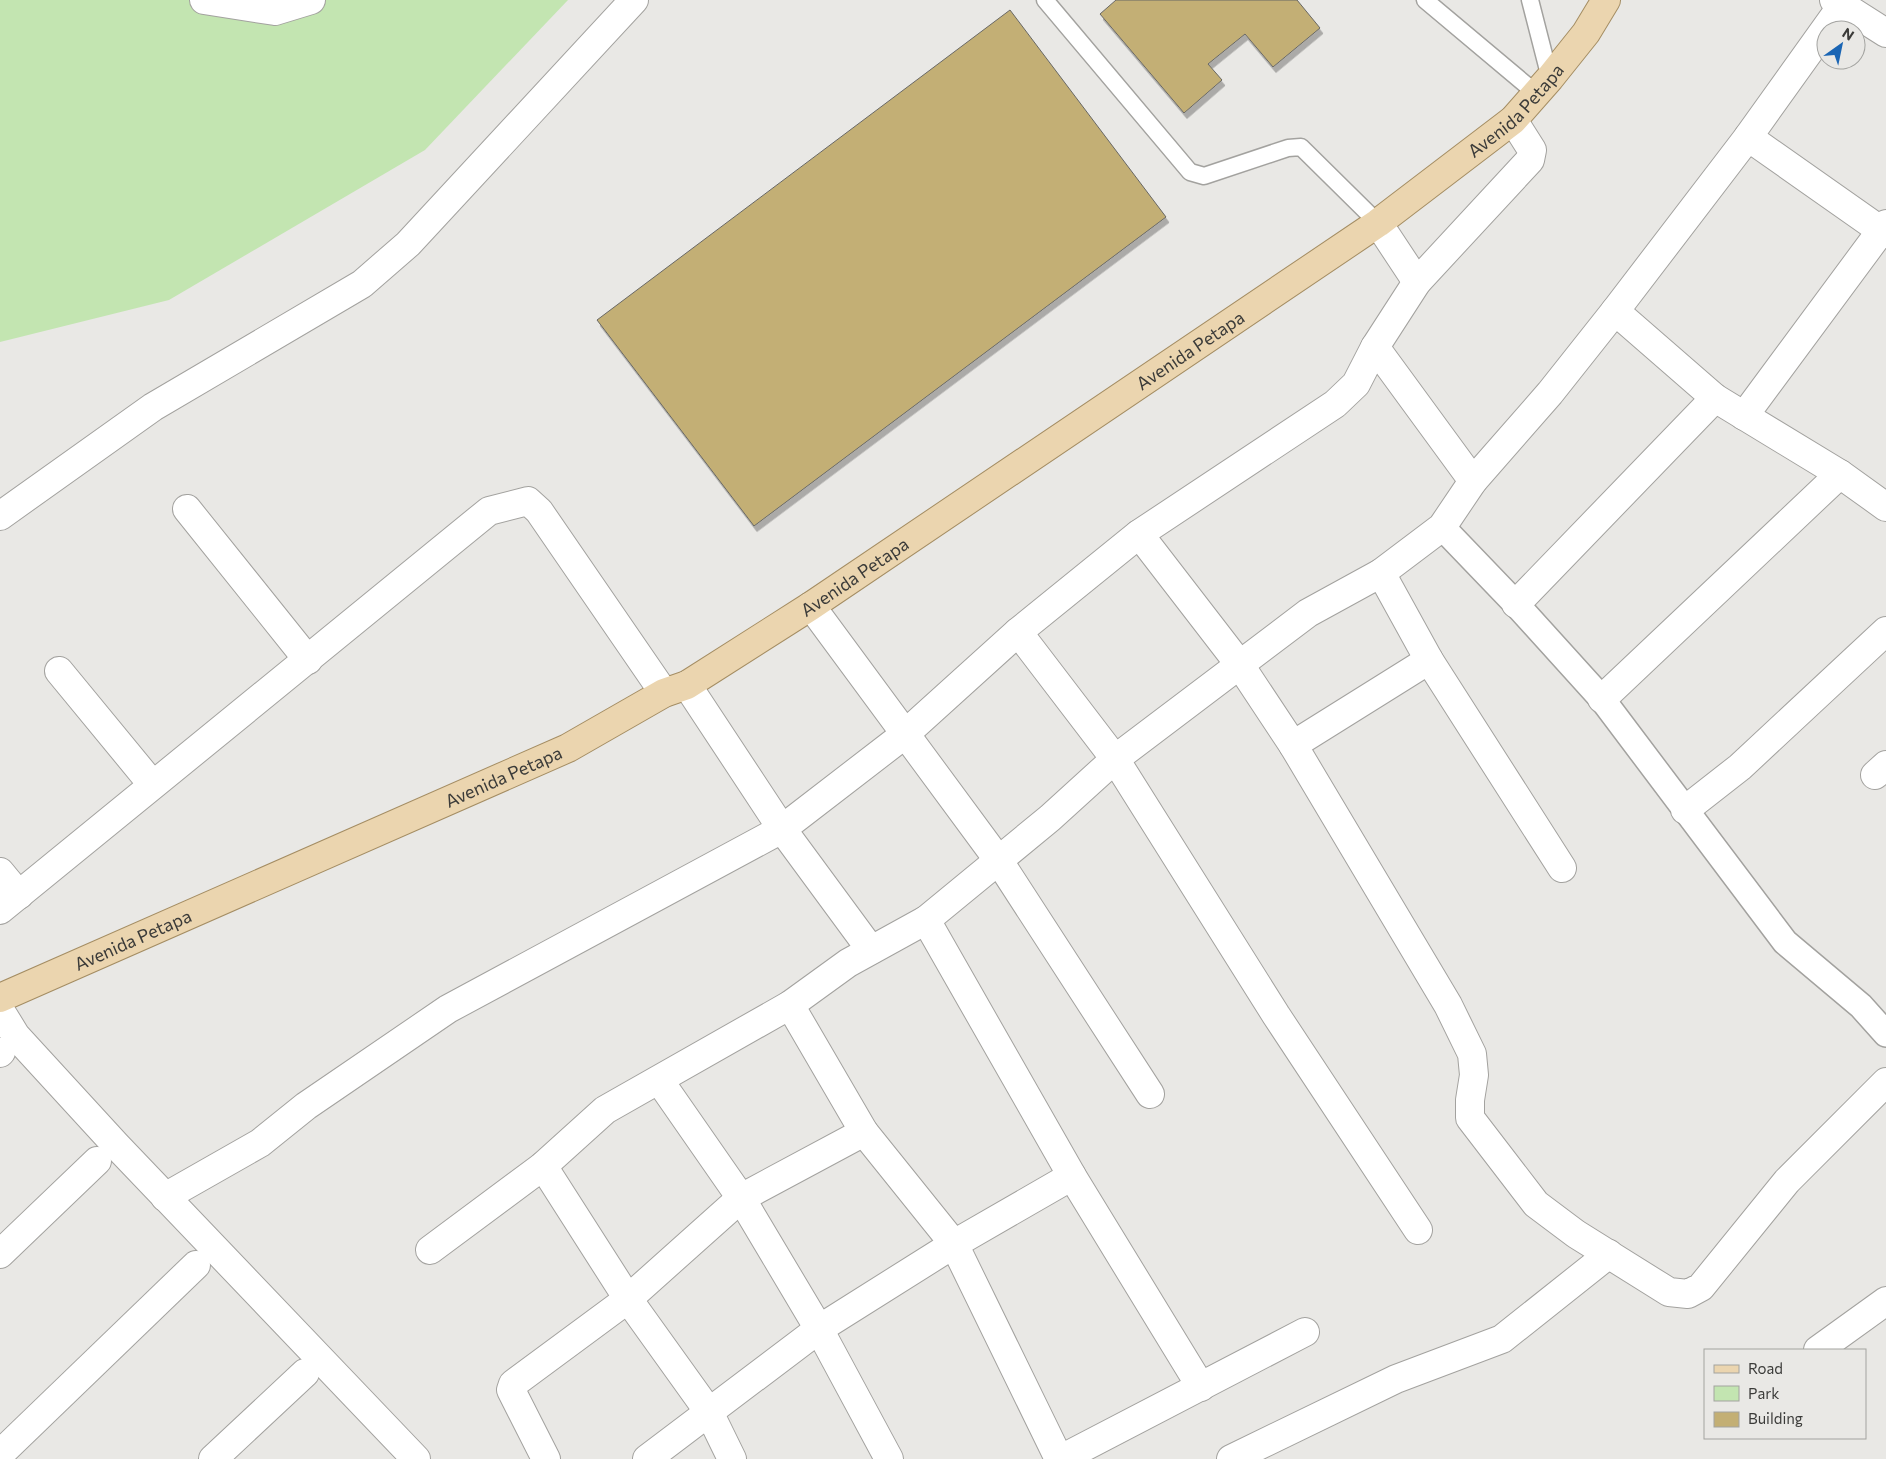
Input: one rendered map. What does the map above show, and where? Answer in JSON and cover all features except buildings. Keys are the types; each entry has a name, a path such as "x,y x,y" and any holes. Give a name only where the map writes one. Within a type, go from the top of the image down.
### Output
{"main road":[{"name":"Avenida Petapa","path":"0,998 568,748 675,689 811,606 1378,223 1513,120 1544,86 1586,33 1606,0"}],"street":[{"path":"204,0 275,11 311,0"},
{"path":"0,516 153,408 362,284 408,244 634,0"},
{"path":"430,1250 544,1166 605,1110 790,1005 848,963 926,920 999,861 1115,759 1308,613 1381,573 1442,527 1473,481 1550,393 1748,137 1842,1 1886,33"},
{"path":"165,1197 260,1143 306,1106 448,1009 782,829 904,735 1018,632 1139,534 1335,404 1356,384 1375,347 1416,282 1530,160 1532,150 1513,120"},
{"path":"1744,416 1884,229 1748,137"},
{"path":"1378,223 1416,282"},
{"path":"1615,311 1715,398 1840,474 1882,495"},
{"path":"1375,347 1473,481"},
{"path":"1516,604 1715,398"},
{"path":"1602,698 1840,474"},
{"path":"0,872 10,903 152,784 308,660 489,511 528,501 538,511 782,829 871,950"},
{"path":"187,509 308,660"},
{"path":"1442,527 1602,698 1785,942 1861,1006 1886,1034"},
{"path":"1139,534 1240,664 1293,746 1448,1005 1472,1054 1474,1075 1470,1100 1470,1118 1536,1204 1576,1234 1668,1292 1688,1294 1701,1287 1787,1181 1886,1082"},
{"path":"1381,573 1429,660 1562,868"},
{"path":"811,606 904,735 999,861 1150,1094"},
{"path":"1685,810 1740,767 1886,631"},
{"path":"1018,632 1115,759 1276,1015 1418,1230"},
{"path":"1293,746 1429,660"},
{"path":"59,671 152,784"},
{"path":"926,920 1072,1176 1201,1386"},
{"path":"790,1005 864,1132 954,1244 1060,1459 1305,1332"},
{"path":"0,1010 16,1036 165,1197 416,1459"},
{"path":"659,1080 741,1198 819,1328 889,1459"},
{"path":"546,1459 511,1390 513,1384 628,1300 741,1198 864,1132"},
{"path":"0,1254 97,1161"},
{"path":"544,1166 628,1300 708,1412 732,1459"},
{"path":"647,1459 819,1328 954,1244 1072,1176"},
{"path":"1231,1459 1396,1379 1502,1339 1609,1254"},
{"path":"0,1454 196,1265"},
{"path":"1819,1349 1886,1302"},
{"path":"213,1459 305,1372"}],"lane":[{"path":"1045,0 1190,172 1204,176 1288,148 1301,147 1378,223"},
{"path":"1425,0 1544,86"},
{"path":"1530,0 1544,86"}],"green space":[{"path":"0,0 568,0 425,150 169,300 0,342"}]}
